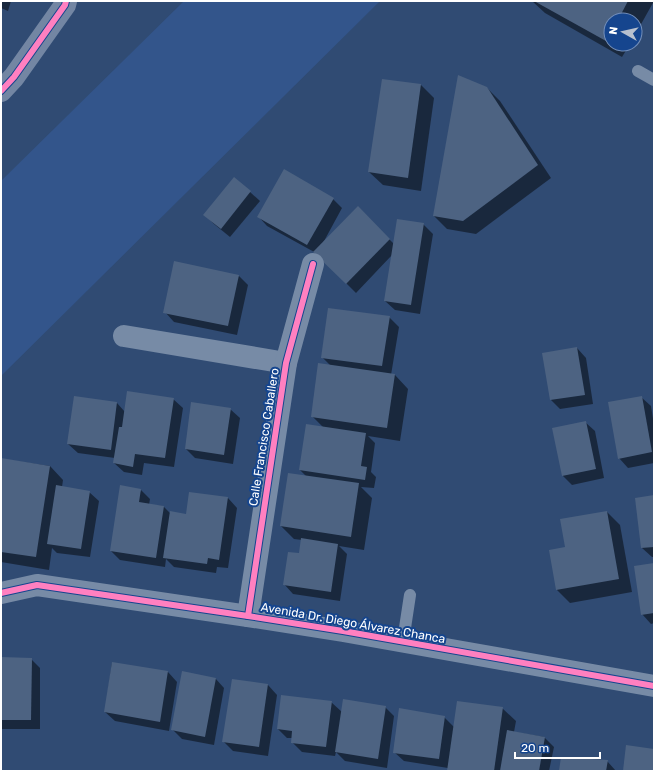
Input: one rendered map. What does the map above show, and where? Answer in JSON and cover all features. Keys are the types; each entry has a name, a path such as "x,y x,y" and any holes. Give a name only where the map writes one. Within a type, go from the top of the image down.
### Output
{"street":[{"path":"1,91 14,78 66,1"},
{"name":"Calle Francisco Caballero","path":"248,616 286,363 313,264"},
{"path":"124,336 286,363"},
{"name":"Avenida Dr. Diego Álvarez Chanca","path":"1,593 37,585 248,616 654,686"}],"lane":[{"path":"638,71 654,80"},
{"path":"403,642 410,595"}],"water":[{"path":"184,1 380,1 1,376 1,181"}],"building":[{"path":"534,1 628,1 622,12 603,12 603,39"},
{"path":"458,75 487,87 538,165 463,221 433,216"},
{"path":"382,79 421,84 408,178 368,172"},
{"path":"284,169 334,198 307,245 257,217"},
{"path":"234,177 251,191 221,229 203,215"},
{"path":"358,206 390,239 346,284 313,252"},
{"path":"397,219 424,223 411,305 384,301"},
{"path":"174,261 239,275 228,326 163,313"},
{"path":"328,308 390,316 382,366 321,358"},
{"path":"577,347 585,395 550,400 542,353"},
{"path":"318,363 395,374 387,428 311,417"},
{"path":"127,391 174,398 165,458 135,454 133,467 113,463 119,427 122,427"},
{"path":"74,396 117,402 111,450 67,444"},
{"path":"642,396 652,452 618,459 608,402"},
{"path":"191,402 231,408 224,455 185,449"},
{"path":"586,421 596,469 562,476 552,428"},
{"path":"306,424 366,433 361,466 367,467 365,480 299,470"},
{"path":"1,458 50,466 36,557 1,552"},
{"path":"288,473 359,483 351,537 280,526"},
{"path":"56,485 90,491 81,549 47,544"},
{"path":"120,485 141,489 139,502 164,506 156,558 110,551"},
{"path":"189,492 228,497 219,560 208,558 207,564 163,558 170,511 186,514"},
{"path":"654,495 654,547 641,548 635,498"},
{"path":"607,511 619,579 556,590 549,550 565,547 560,519"},
{"path":"301,538 338,544 331,592 283,585 288,552 299,553"},
{"path":"654,563 654,613 641,615 634,566"},
{"path":"1,657 32,658 31,720 1,720"},
{"path":"112,662 168,671 160,722 104,712"},
{"path":"182,671 216,678 205,737 171,730"},
{"path":"232,679 268,684 259,747 222,742"},
{"path":"281,695 332,701 326,747 291,743 292,731 277,729"},
{"path":"343,699 386,706 378,759 335,752"},
{"path":"457,701 503,707 494,771 447,771"},
{"path":"399,708 445,716 439,759 393,753"},
{"path":"507,730 545,737 539,771 500,771"},
{"path":"626,745 654,749 654,771 623,771"},
{"path":"561,757 608,760 606,771 559,771"}],"cycle path":[{"path":"1,91 14,77 65,5 66,1"},
{"path":"248,616 286,363 313,264"},
{"path":"1,593 37,585 343,631 654,686"}]}
